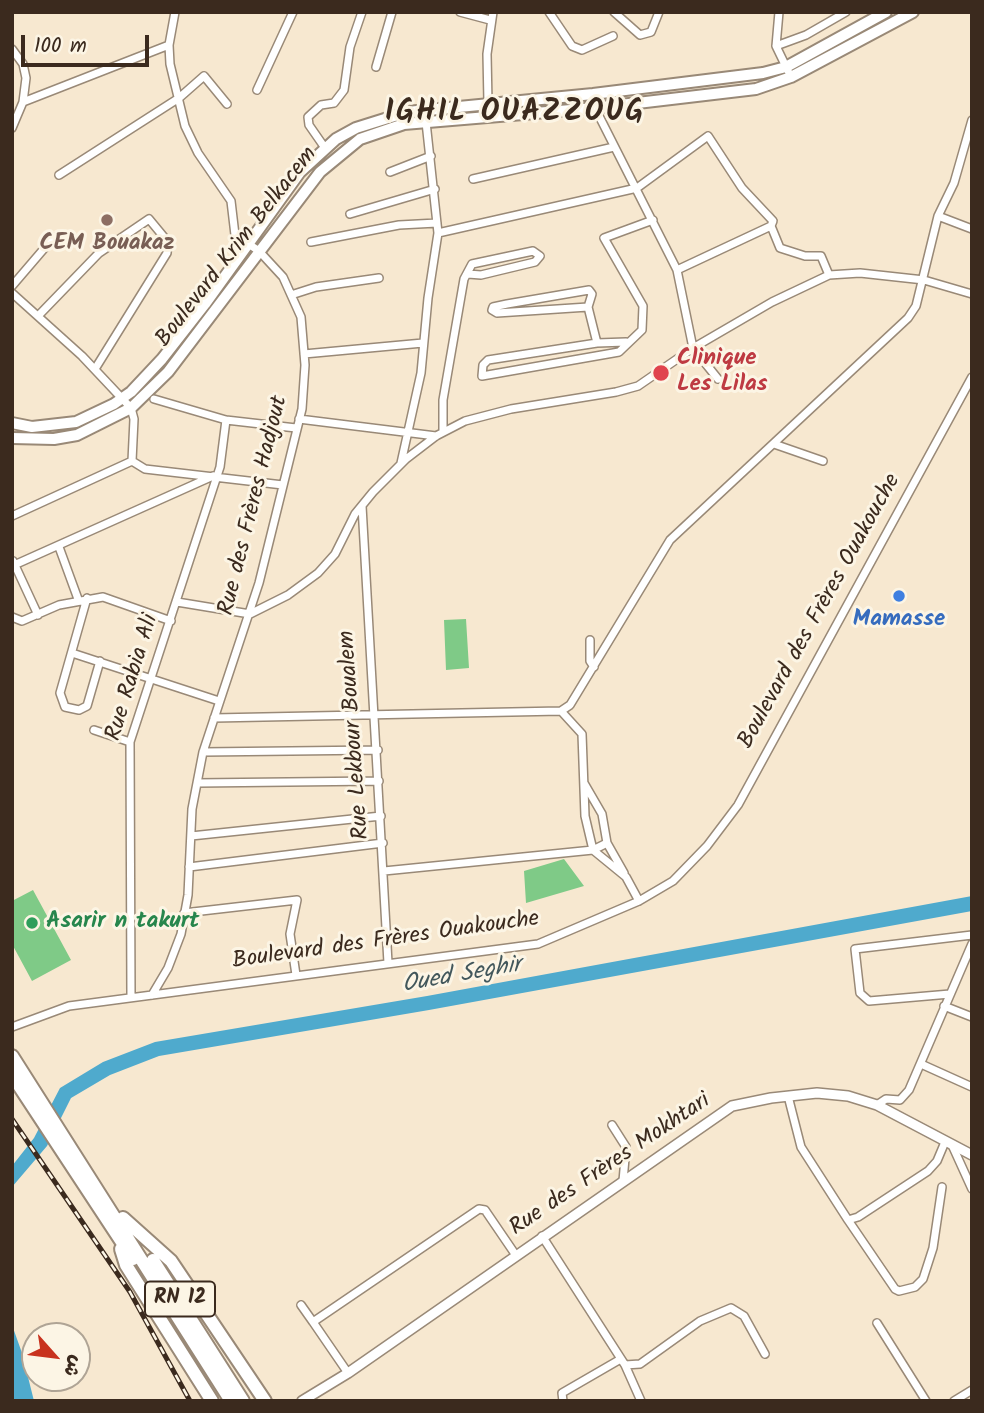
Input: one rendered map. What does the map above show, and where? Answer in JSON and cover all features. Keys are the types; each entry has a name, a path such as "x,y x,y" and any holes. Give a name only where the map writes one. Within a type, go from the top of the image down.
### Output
{"highway":[{"name":"RN 12","path":"12,1056 115,1232 126,1265 212,1401"},
{"name":"RN 12","path":"12,1075 37,1101"},
{"name":"RN 12","path":"60,1137 175,1291 243,1401"},
{"name":"RN 12","path":"107,1203 224,1401"},
{"path":"107,1203 159,1249 197,1298 265,1401"},
{"name":"RN 12","path":"115,1232 136,1255 231,1401"}],"main road":[{"name":"Boulevard Krim Belkacem","path":"12,423 32,427 76,422 122,398 162,359 300,172 324,148 356,128 379,119 488,103 788,72 886,12"},
{"name":"Boulevard Krim Belkacem","path":"12,438 28,440 77,435 131,408 168,372 303,192 339,153 379,130 426,122 595,108 744,91 912,12"}],"street":[{"path":"175,12 169,45 170,64 190,138 231,201 235,235 248,245"},
{"path":"257,90 292,12"},
{"path":"324,148 309,125 308,117 321,105 334,103 344,90 351,47 362,12"},
{"path":"376,67 392,12"},
{"path":"460,12 492,16 488,103 491,117"},
{"path":"549,12 572,46 582,50 613,36"},
{"path":"614,12 640,35 653,29 659,12"},
{"path":"779,12 776,46 788,72"},
{"path":"776,46 806,35 846,12"},
{"path":"23,102 169,45"},
{"path":"12,48 23,64 23,102 12,128"},
{"path":"59,175 179,98 204,76 227,104"},
{"path":"593,94 595,108 677,270 693,348 718,379"},
{"path":"214,718 561,711 570,705 670,540 908,318 916,306 938,216 954,183 972,120"},
{"path":"400,464 410,432 438,233 426,122"},
{"path":"438,233 637,188 708,136 743,188 772,221 771,226 779,248 804,256 821,256 829,275"},
{"path":"473,179 614,147"},
{"path":"390,172 431,156"},
{"path":"350,215 435,189"},
{"path":"938,216 972,229"},
{"path":"38,316 99,253 149,219 168,242 167,254 95,369"},
{"path":"626,342 597,343 488,360 483,365 482,376 619,352 626,342 642,330 643,306 604,238 653,220"},
{"path":"311,242 399,225 437,223"},
{"path":"677,270 771,226"},
{"path":"12,286 54,237"},
{"name":"Rue des Frères Hadjout","path":"152,995 168,968 184,914 197,783 204,752 250,614 302,409 304,354 301,317 283,277 259,251 248,245"},
{"path":"439,434 464,279 472,264 533,251 540,256 535,262 481,275 468,274"},
{"path":"177,602 250,614 288,595 318,573 335,554 362,505 400,464 439,434 465,421 525,406 617,392 638,386 693,348 772,302 829,275 860,273 924,280 972,294"},
{"path":"291,295 316,286 379,278"},
{"path":"589,307 497,313 492,310 493,307 507,304 589,290 592,294 589,307 597,343"},
{"path":"12,292 95,369 131,408 134,419 132,461"},
{"path":"304,354 424,343"},
{"name":"Boulevard des Frères Ouakouche","path":"12,1027 69,1006 538,944 639,901 673,881 707,846 738,805 972,377"},
{"path":"154,399 226,420 439,434"},
{"name":"Rue Rabia Ali","path":"131,998 130,742 171,621 215,476 226,420"},
{"path":"774,444 823,461"},
{"path":"132,461 145,469 283,485"},
{"path":"12,516 132,461"},
{"path":"38,615 13,564 59,547 215,476"},
{"name":"Rue Lekbour Boualem","path":"362,505 388,963"},
{"path":"59,547 78,599"},
{"path":"87,598 60,699 70,709 79,710 87,706 100,661"},
{"path":"12,617 22,621 87,598 115,600 171,621"},
{"path":"590,640 590,660 594,667"},
{"path":"72,653 219,701"},
{"path":"561,711 582,733 585,816 600,847 626,877 639,901"},
{"path":"94,730 130,742"},
{"path":"204,752 378,750"},
{"path":"197,783 379,781"},
{"path":"584,782 602,814 606,834 600,847"},
{"path":"191,836 381,816"},
{"path":"189,867 383,843"},
{"path":"600,847 626,877"},
{"path":"384,871 600,847"},
{"path":"184,914 297,900 290,934 296,975"},
{"path":"950,994 869,1000 860,993 855,949 972,935"},
{"path":"877,1105 886,1099 903,1098 921,1064 944,1006 970,956 972,944"},
{"path":"944,1006 972,1017"},
{"path":"921,1064 972,1087"},
{"name":"Rue des Frères Mokhtari","path":"302,1401 348,1373 515,1254 732,1106 817,1093 848,1096 877,1105 972,1155"},
{"path":"788,1096 801,1146 848,1220 899,1291 915,1287 923,1279 933,1248 942,1187"},
{"path":"611,1125 626,1147 623,1181"},
{"path":"937,1161 948,1143 972,1189"},
{"path":"848,1220 862,1214 937,1161 956,1156"},
{"path":"313,1322 479,1209 485,1210 515,1254"},
{"path":"542,1236 622,1363 641,1401"},
{"path":"301,1306 348,1373"},
{"path":"563,1401 562,1393 622,1363 640,1364 700,1321 731,1308 744,1316 765,1354"},
{"path":"877,1323 926,1401"},
{"path":"954,1401 972,1390"}],"green space":[{"path":"466,619 469,668 446,670 444,620"},
{"path":"564,859 584,886 526,903 524,871"},
{"name":"Asarir n takurt","path":"33,890 71,960 32,981 12,944 12,901"}],"water":[{"path":"972,896 972,911 429,1010 159,1056 110,1075 71,1098 47,1146 12,1187 12,1166 34,1138 60,1088 103,1062 155,1042 427,996"},
{"path":"12,1325 21,1350 21,1392 32,1392 34,1401 12,1401"}],"railway":[{"path":"12,1119 130,1292 190,1401"}],"place":[{"name":"CEM Bouakaz","path":"107,220"},
{"name":"Clinique Les Lilas","path":"661,373"},
{"name":"Mamasse","path":"899,596"},
{"name":"Asarir n takurt","path":"32,923"}],"district":[{"name":"IGHIL OUAZZOUG","path":"515,115"}],"water label":[{"name":"Oued Seghir","path":"462,977"}]}
